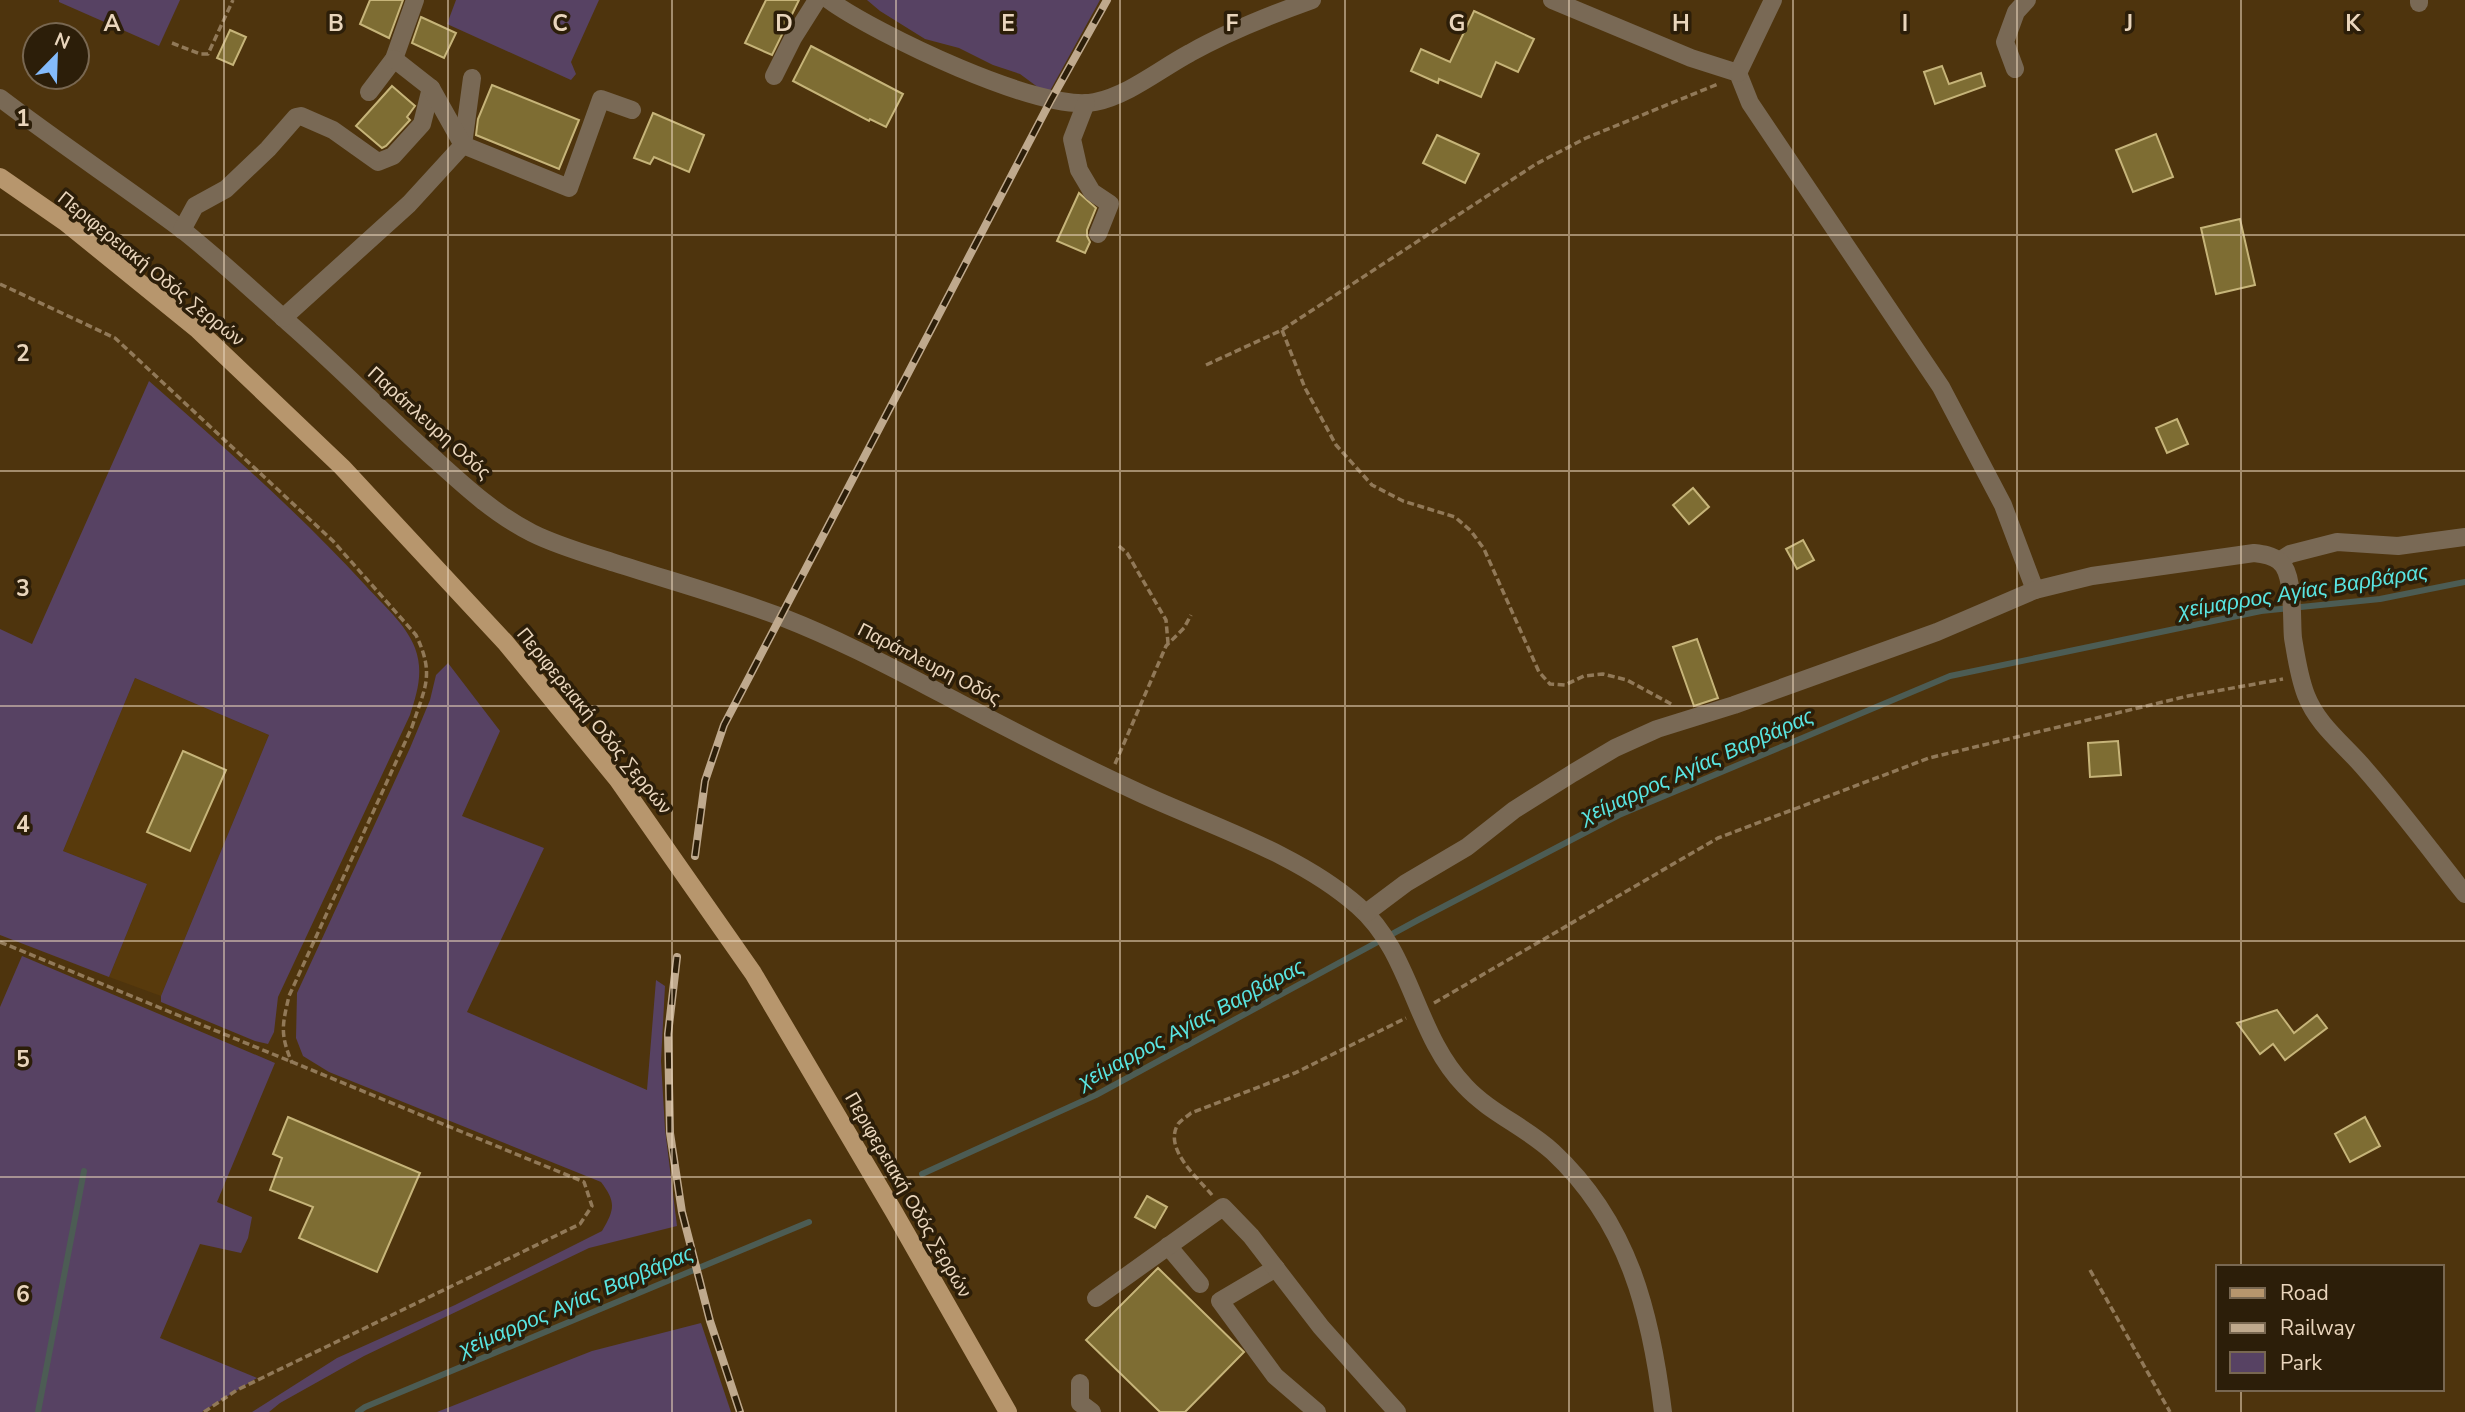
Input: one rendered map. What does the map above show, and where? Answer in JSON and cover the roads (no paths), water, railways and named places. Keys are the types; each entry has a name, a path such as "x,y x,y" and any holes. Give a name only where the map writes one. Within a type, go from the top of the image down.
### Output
{"main road":[{"name":"Περιφερειακή Οδός Σερρών","path":"0,177 65,222 197,329 342,467 505,642 618,780 753,973 888,1200 1008,1412"}],"street":[{"path":"369,92 394,59 415,0"},
{"path":"774,76 793,38 817,0"},
{"path":"829,0 926,54 1012,88 1051,100 1086,103 1096,102 1126,89 1192,51 1255,21 1312,0"},
{"path":"1552,0 1691,58 1738,73"},
{"path":"1773,0 1738,73 1750,103 1941,387 2003,505 2035,590"},
{"path":"2015,69 2005,42 2016,12 2027,0"},
{"path":"394,59 430,88 463,145 569,188 601,99 632,110"},
{"path":"283,318 409,204 463,145 472,78"},
{"path":"182,230 195,206 226,189 268,149 296,117 301,116 334,130 378,162 393,156 422,124 430,88"},
{"name":"Παράπλευρη Οδός","path":"0,98 182,230 283,318 470,491 530,532 575,550 802,626 895,668 950,699 1108,778 1300,866 1333,886 1366,913 1378,927 1406,976 1446,1063 1464,1086 1553,1152 1577,1177 1603,1213 1629,1258 1644,1303 1656,1354 1663,1412"},
{"path":"1086,103 1072,139 1079,170 1092,192 1110,204 1098,234"},
{"path":"2465,537 2398,545 2337,542 2291,554 2284,569 2293,636 2312,711 2364,768 2465,894"},
{"path":"1366,913 1406,883 1467,847 1514,810 1615,748 1657,729 1734,705 1949,627 2035,590 2092,576 2254,553 2269,555 2284,569"},
{"path":"1096,1298 1223,1207 1251,1236 1321,1327 1397,1412"},
{"path":"1168,1246 1200,1284"},
{"path":"1276,1268 1220,1301 1275,1376 1317,1412"},
{"path":"1080,1383 1080,1403 1092,1412"}],"waterway":[{"name":"χείμαρρος Αγίας Βαρβάρας","path":"922,1174 1096,1095 1418,920 1619,815 1950,676 2261,611 2380,599 2465,582"},
{"path":"38,1412 84,1171"},
{"name":"χείμαρρος Αγίας Βαρβάρας","path":"358,1412 809,1222"}],"railway":[{"path":"695,856 705,781 724,725 1051,100 1107,0"},
{"path":"677,957 668,1034 670,1133 682,1212 710,1321 740,1412"}]}
